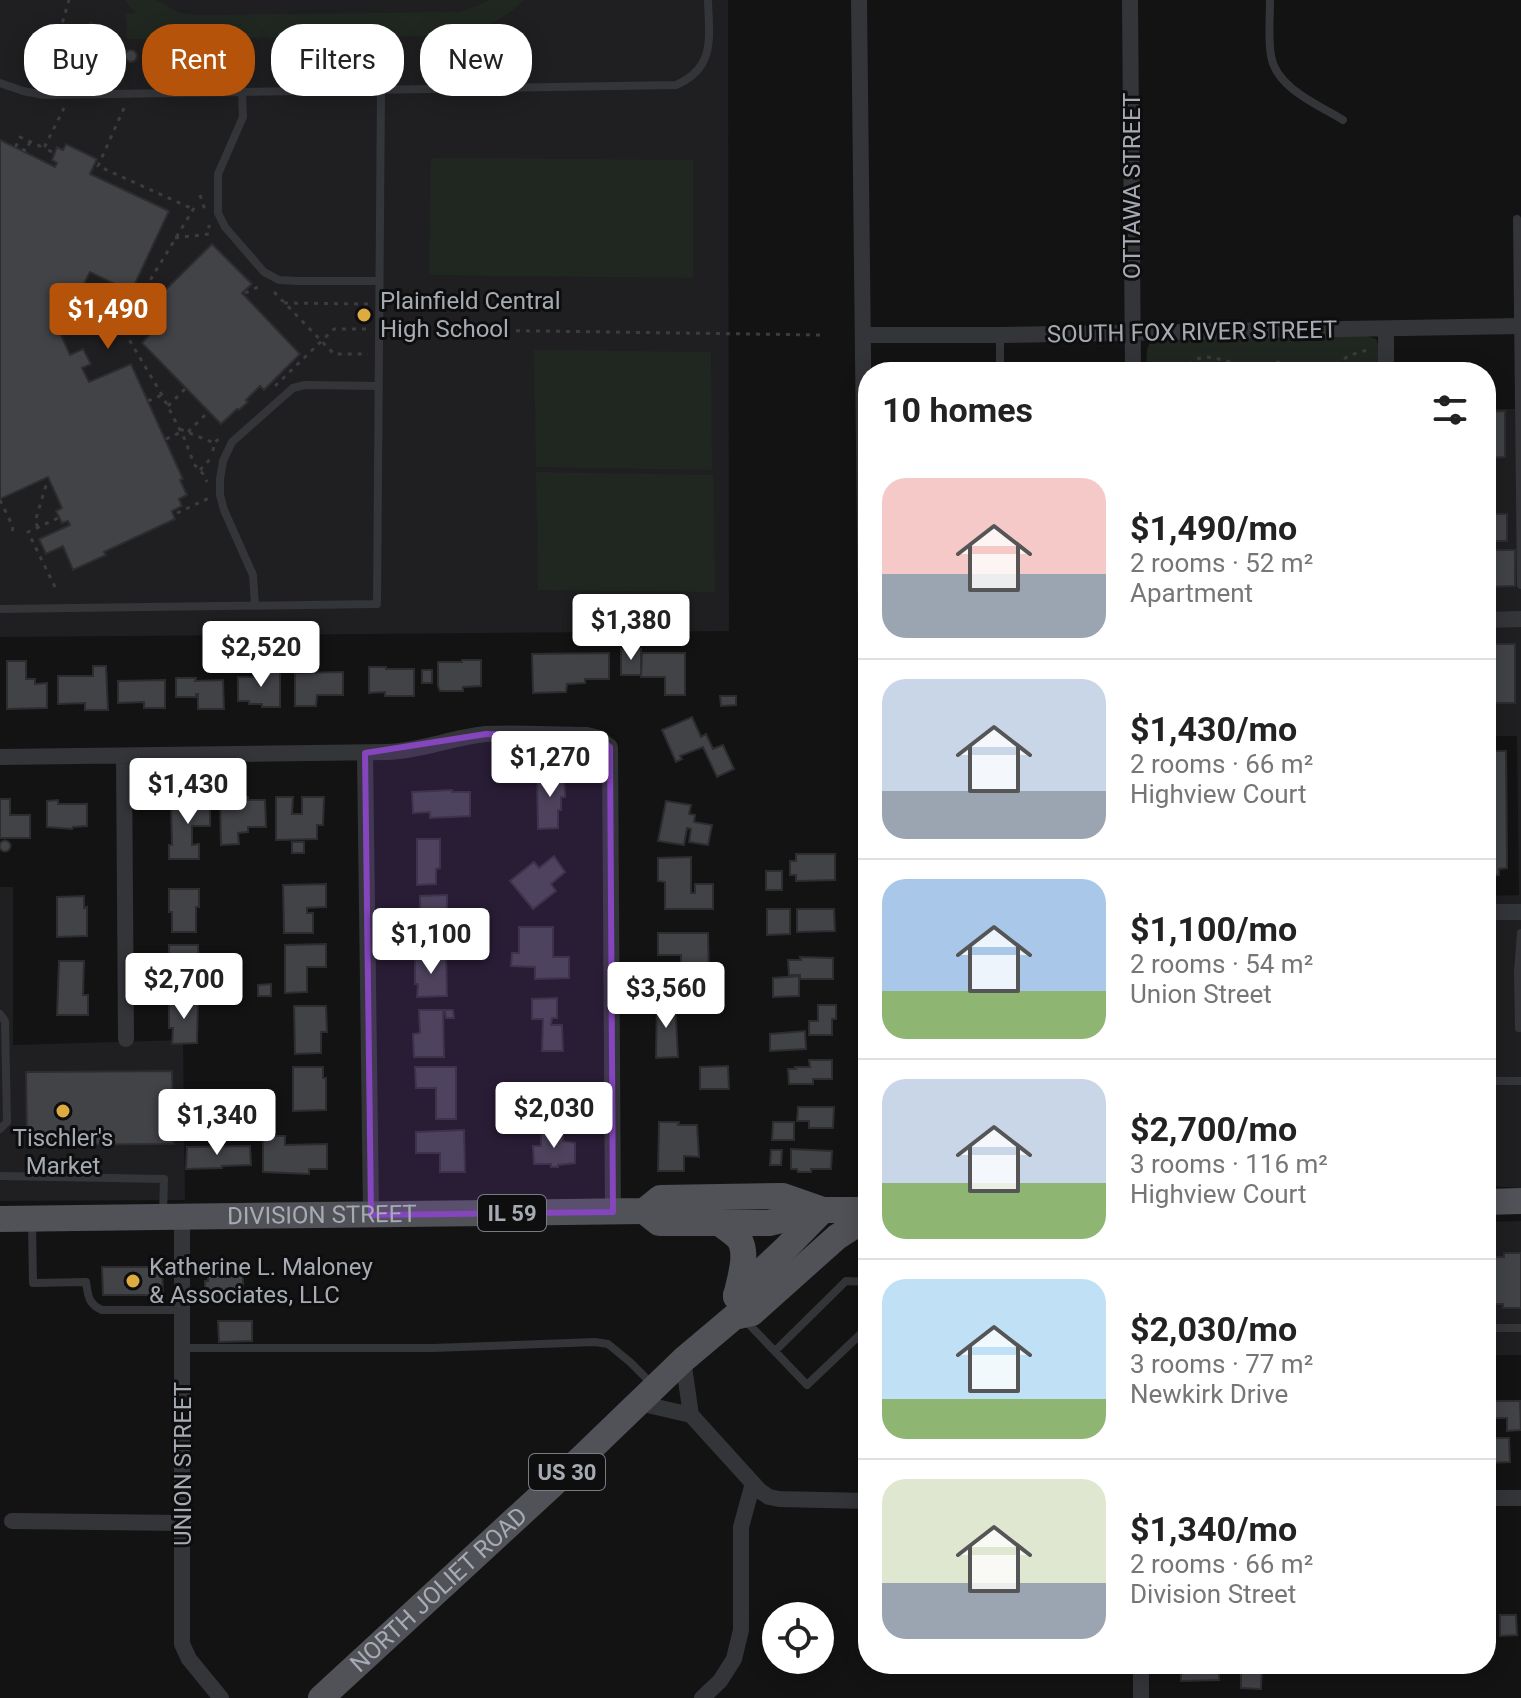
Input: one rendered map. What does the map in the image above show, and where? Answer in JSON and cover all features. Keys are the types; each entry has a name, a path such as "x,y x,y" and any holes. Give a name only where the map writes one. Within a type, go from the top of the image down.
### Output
{"main road":[{"name":"DIVISION STREET","path":"0,1219 613,1212 644,1211 660,1198 783,1196 823,1210"},
{"path":"1496,1202 1521,1201"},
{"name":"DIVISION STREET","path":"644,1211 659,1223 769,1223 823,1210"},
{"path":"823,1210 858,1210"},
{"name":"NORTH JOLIET ROAD","path":"321,1698 737,1309 784,1250 823,1210"},
{"path":"718,1222 741,1243 743,1268 737,1309"},
{"name":"NORTH JOLIET ROAD","path":"737,1309 752,1313 837,1237 858,1223"}],"street":[{"path":"859,0 863,362"},
{"name":"OTTAWA STREET","path":"1130,0 1133,362"},
{"name":"SOUTH FOX RIVER STREET","path":"863,335 1519,326"},
{"path":"1386,329 1386,362"},
{"path":"1496,620 1521,619"},
{"path":"0,757 399,752 486,734 587,735 599,738 610,747 613,1212"},
{"path":"365,753 371,1215"},
{"path":"124,756 126,1039"},
{"path":"1496,912 1521,912"},
{"name":"UNION STREET","path":"173,1218 183,1310 182,1644 189,1659 221,1698"},
{"path":"683,1360 691,1415"},
{"path":"647,1395 691,1415 769,1497 858,1501"},
{"path":"702,1698 720,1681 734,1659 741,1630 741,1527 753,1483"},
{"path":"1496,1498 1521,1498"},
{"path":"12,1521 183,1523"},
{"path":"1141,1674 1141,1698"}],"lane":[{"path":"404,90 676,85 689,80 705,61 709,49 708,0"},
{"path":"1270,0 1271,56 1276,72 1288,86 1343,120"},
{"path":"0,83 44,95 142,94"},
{"path":"242,96 243,117 218,174 218,213 225,227 264,272 279,280 379,281"},
{"path":"0,609 377,604 381,96"},
{"path":"1517,219 1521,585"},
{"path":"1000,335 1000,362"},
{"path":"255,606 253,575 220,495 223,461 232,442 293,388 305,385 379,386"},
{"path":"1519,1028 1521,933"},
{"path":"0,1014 5,1021 7,1122 0,1129"},
{"path":"1496,1081 1521,1081"},
{"path":"0,1176 164,1179 173,1218"},
{"path":"32,1219 33,1283 86,1282 88,1299 94,1307 102,1310 183,1310"},
{"path":"775,1351 846,1281 858,1282"},
{"path":"737,1309 807,1385 858,1341"},
{"path":"1496,1328 1521,1328"},
{"path":"183,1348 460,1348 595,1342 608,1344 630,1362 647,1395"}],"path":[{"path":"62,24 69,0"},
{"path":"44,148 64,108"},
{"path":"124,108 98,166 193,209 146,287 127,336 162,395 194,464 209,486"},
{"path":"30,142 52,152"},
{"path":"175,238 209,234 209,219 200,195"},
{"path":"245,293 265,283 334,354 368,355 367,342"},
{"path":"284,303 368,304 368,317"},
{"path":"396,329 822,335"},
{"path":"1337,362 1350,354 1376,348"},
{"path":"1193,362 1207,357 1236,362"},
{"path":"1270,362 1285,362"},
{"path":"167,406 185,389"},
{"path":"148,401 162,395"},
{"path":"187,432 208,412"},
{"path":"166,439 180,430 214,443"},
{"path":"38,527 35,522 47,482"},
{"path":"177,513 213,496"},
{"path":"0,500 13,527 11,537"},
{"path":"55,587 28,532 58,518"}],"highlighted area":[{"path":"486,734 599,738 610,747 613,1212 371,1215 365,753"}],"shaded area":[{"name":"Plainfield Central High School","path":"0,0 728,0 729,631 0,637"},
{"path":"124,0 156,0 180,13 198,15 459,12 490,0 524,0 490,24 420,24 420,36 404,36 404,24 271,24 271,38 255,38 255,24 142,24 142,39 127,39 126,14 136,13"},
{"path":"431,158 693,160 693,278 429,275"},
{"path":"1366,336 1376,339 1379,362 1147,362 1147,351 1152,340"},
{"path":"534,350 711,352 712,470 536,467"},
{"path":"1496,409 1521,409 1521,1188 1496,1187 1496,896 1519,895 1517,736 1496,736"},
{"path":"536,472 713,475 715,592 538,590"},
{"path":"0,887 13,887 13,1045 183,1040 185,1200 0,1201"},
{"path":"1521,1221 1521,1355 1496,1355 1496,1222"}],"building":[{"path":"127,52 135,52 135,60 127,60"},
{"path":"0,140 55,167 57,163 52,160 57,147 63,150 66,144 97,159 90,174 169,211 131,292 90,272 83,286 92,291 84,306 71,300 60,321 150,322 158,315 149,306 212,244 252,284 242,293 300,354 264,390 260,386 246,400 248,402 221,424 142,343 151,333 60,333 70,355 83,349 91,364 82,368 89,382 131,364 183,479 180,480 187,495 179,499 182,506 172,511 175,519 73,570 63,546 46,554 39,539 70,525 68,521 62,523 56,511 62,508 48,477 0,499"},
{"path":"1496,411 1505,411 1505,457 1496,457"},
{"path":"1496,514 1507,514 1507,541 1496,541"},
{"path":"1496,550 1515,550 1515,586 1496,587"},
{"path":"1496,644 1515,644 1515,703 1496,703"},
{"path":"621,649 641,649 641,675 621,675"},
{"path":"609,653 609,679 585,679 585,683 567,684 566,692 533,693 532,654"},
{"path":"642,653 685,653 685,695 665,695 665,677 641,677"},
{"path":"481,660 481,686 463,687 463,691 440,691 438,662"},
{"path":"7,661 26,661 26,679 35,679 35,684 47,683 47,708 7,709"},
{"path":"93,666 106,666 108,710 85,710 85,703 58,704 58,676 93,676"},
{"path":"264,667 280,667 280,707 262,707 262,704 238,701 238,677 264,677"},
{"path":"369,667 414,669 414,696 369,693"},
{"path":"422,670 432,670 432,683 422,683"},
{"path":"343,672 343,695 317,695 316,706 295,706 295,673"},
{"path":"176,678 223,680 224,709 198,709 198,694 196,697 176,697"},
{"path":"165,680 165,708 144,708 144,702 118,703 118,681"},
{"path":"720,696 736,696 736,705 721,706"},
{"path":"692,717 701,737 706,734 713,749 723,745 734,769 717,777 703,747 680,756 682,759 676,762 662,730"},
{"path":"1496,751 1506,751 1507,868 1499,869 1499,875 1496,875"},
{"path":"537,773 564,773 565,797 561,797 561,810 558,810 558,828 538,829"},
{"path":"412,792 470,792 470,816 430,818 430,812 413,813"},
{"path":"186,797 210,797 210,826 192,826 192,845 199,844 199,859 169,859 169,845 172,845 171,803 186,803"},
{"path":"220,797 265,800 266,827 248,827 248,832 238,833 239,844 221,845"},
{"path":"276,797 293,797 292,814 302,814 302,797 324,797 323,825 317,825 317,839 276,840"},
{"path":"0,799 10,799 10,815 30,815 30,838 0,838"},
{"path":"58,800 58,804 87,804 87,826 72,829 47,827 47,801"},
{"path":"666,801 691,805 689,814 695,815 694,822 712,825 708,845 689,842 691,829 687,828 684,845 658,841"},
{"path":"417,839 440,839 440,868 436,869 436,884 417,885"},
{"path":"5,840 11,846 5,852 -1,846"},
{"path":"292,842 304,842 304,853 292,853"},
{"path":"796,854 835,854 835,880 796,881 796,875 790,875 790,861 796,861"},
{"path":"554,856 565,872 551,884 556,891 533,909 510,881 534,862 539,868"},
{"path":"691,857 691,893 695,893 695,884 713,884 713,909 665,909 665,882 658,881 658,858"},
{"path":"766,871 782,871 782,890 766,890"},
{"path":"326,884 326,907 307,908 307,913 313,913 313,933 284,933 283,885"},
{"path":"169,889 199,889 196,932 172,932"},
{"path":"447,895 447,942 415,943 416,923 420,922 420,896"},
{"path":"84,896 87,936 57,937 57,897"},
{"path":"767,909 790,909 790,934 767,935"},
{"path":"797,909 834,909 835,931 797,932"},
{"path":"519,927 553,927 553,957 569,957 569,978 535,979 535,967 511,966 512,953 519,953"},
{"path":"658,933 708,933 709,978 681,979 681,955 658,955"},
{"path":"326,944 326,967 307,967 307,992 285,993 285,945"},
{"path":"169,945 198,945 195,987 172,987"},
{"path":"415,955 446,955 447,996 417,997"},
{"path":"800,957 833,958 833,979 800,979 800,975 789,975 788,960 801,960"},
{"path":"59,961 84,961 83,995 88,995 88,1015 57,1015"},
{"path":"799,976 799,996 773,997 773,978"},
{"path":"271,984 271,996 258,996 258,985"},
{"path":"557,998 557,1018 552,1018 551,1025 562,1025 563,1051 542,1051 543,1019 532,1019 532,999"},
{"path":"169,1000 198,1000 197,1043 172,1044"},
{"path":"657,1001 675,1001 678,1057 656,1058"},
{"path":"818,1005 836,1005 832,1035 809,1035 809,1021 818,1021"},
{"path":"294,1006 326,1006 327,1032 321,1032 321,1053 295,1054"},
{"path":"419,1010 443,1010 444,1057 414,1057 413,1034 420,1033"},
{"path":"445,1010 453,1010 454,1018 446,1018"},
{"path":"805,1031 806,1049 770,1051 770,1034"},
{"path":"809,1060 832,1060 832,1079 813,1079 813,1084 789,1084 788,1069 810,1067"},
{"path":"728,1066 729,1089 700,1089 700,1067"},
{"path":"293,1067 323,1067 326,1110 293,1111"},
{"path":"415,1067 456,1067 456,1119 436,1119 436,1088 416,1088"},
{"path":"172,1071 174,1144 27,1145 26,1072"},
{"path":"245,1105 245,1112 236,1112 235,1106"},
{"path":"798,1107 834,1107 833,1128 809,1128 809,1121 797,1121"},
{"path":"659,1122 697,1125 699,1157 684,1156 684,1171 658,1171"},
{"path":"773,1122 794,1122 794,1140 772,1140"},
{"path":"464,1130 465,1172 440,1172 440,1153 416,1153 416,1132"},
{"path":"541,1130 563,1130 563,1141 575,1143 575,1163 558,1167 534,1164 533,1146 541,1146"},
{"path":"263,1136 285,1136 285,1145 327,1144 327,1169 309,1169 309,1174 263,1172"},
{"path":"250,1146 251,1165 186,1169 187,1147"},
{"path":"791,1149 832,1151 831,1169 798,1172 791,1169"},
{"path":"771,1150 782,1150 781,1165 770,1165"},
{"path":"1504,1253 1521,1253 1521,1308 1503,1308 1503,1304 1496,1304 1496,1257 1504,1257"},
{"path":"243,1265 243,1289 230,1289 230,1300 208,1300 205,1281 208,1281 208,1266"},
{"name":"Katherine L. Maloney & Associates, LLC","path":"102,1267 162,1267 163,1295 103,1295"},
{"path":"218,1321 252,1321 252,1341 219,1342"},
{"path":"1496,1401 1520,1401 1521,1430 1507,1431 1507,1418 1496,1418"},
{"path":"1496,1438 1509,1438 1510,1462 1496,1463"},
{"path":"1500,1615 1516,1615 1517,1635 1500,1636"},
{"path":"1181,1674 1219,1674 1219,1680 1181,1681"},
{"path":"1241,1674 1262,1674 1261,1689 1241,1688"}],"place":[{"name":"Plainfield Central High School","path":"364,315"},
{"name":"Tischler's Market","path":"63,1111"},
{"name":"Katherine L. Maloney & Associates, LLC","path":"133,1281"}]}
